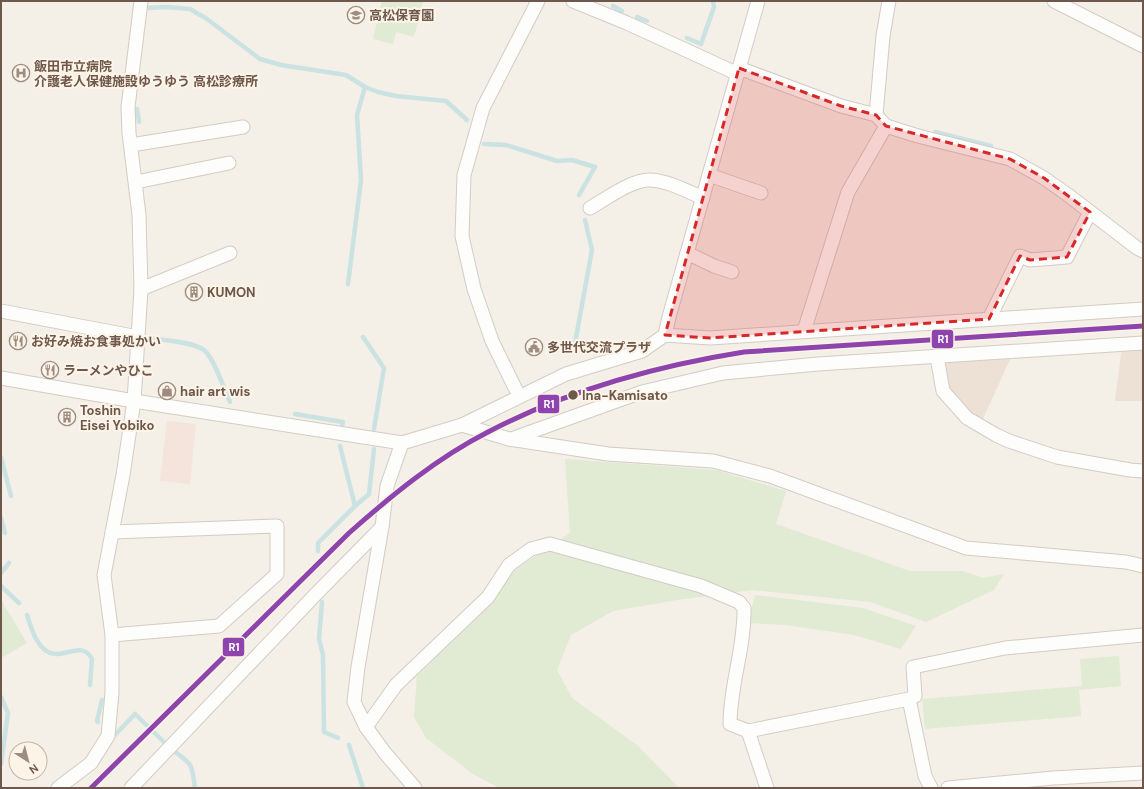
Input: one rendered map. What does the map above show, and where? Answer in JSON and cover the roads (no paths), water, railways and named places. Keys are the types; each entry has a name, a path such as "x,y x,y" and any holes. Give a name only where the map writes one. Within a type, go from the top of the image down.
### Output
{"street":[{"path":"58,788 91,763 108,736 112,693 112,636 104,575 123,474 134,401 141,289 140,215 131,145 128,107 141,1"},
{"path":"520,396 492,340 474,289 462,236 464,175 483,108 538,1"},
{"path":"573,1 739,71 841,106 876,116 886,126 918,136 1010,159 1044,178 1143,251"},
{"path":"665,335 758,1"},
{"path":"876,116 883,36 889,1"},
{"path":"1054,1 1143,46"},
{"path":"804,331 848,192 886,126"},
{"path":"131,145 243,127"},
{"path":"136,182 229,164"},
{"path":"709,175 761,193"},
{"path":"590,208 631,185 649,180 661,182 703,198"},
{"path":"989,319 1020,256 1030,260 1067,257 1090,212"},
{"path":"141,289 230,253"},
{"path":"687,253 714,266 732,272"},
{"path":"1,378 134,401 402,443 462,425 566,374 642,350 665,335 710,338 1143,309"},
{"path":"1,311 138,337"},
{"path":"509,439 642,392 723,373 818,364 1143,344"},
{"path":"937,357 942,391 967,418 996,435 1009,441 1057,457 1143,471"},
{"path":"462,425 509,439 608,454 713,461 770,476 966,548 1126,562 1143,566"},
{"path":"402,443 387,486 382,527 358,667 354,702 366,727 385,753 415,788"},
{"path":"112,532 277,526 277,574 219,626 112,636"},
{"path":"131,788 382,527"},
{"path":"366,727 396,685 488,597 508,565 531,549 550,544 701,586 739,602 744,608 744,623 730,724 748,730 909,699 915,696 913,667 1005,648 1143,635"},
{"path":"1126,562 1143,560"},
{"path":"909,699 925,776 932,788"},
{"path":"748,730 767,788"},
{"path":"948,788 1053,783 1143,773"}],"waterway":[{"path":"687,38 701,44 714,7 713,1"},
{"path":"613,6 622,11"},
{"path":"148,8 166,7 190,9 207,19 260,59 281,65 346,75 365,87 357,115 361,180 348,284"},
{"path":"637,17 647,21"},
{"path":"365,87 396,96 446,101 467,120"},
{"path":"137,109 139,122"},
{"path":"935,132 991,146"},
{"path":"484,144 506,145 557,161 572,160 595,167 579,195"},
{"path":"575,343 592,250 585,220"},
{"path":"363,337 384,368 374,429"},
{"path":"150,338 186,343 204,350 215,367 230,402"},
{"path":"295,414 343,422 342,426"},
{"path":"318,551 318,543 355,506 340,446"},
{"path":"355,506 369,494 374,449"},
{"path":"1,457 11,496"},
{"path":"1,518 5,533"},
{"path":"1,573 9,563"},
{"path":"1,586 19,603"},
{"path":"322,602 319,639 323,655 324,732 338,738"},
{"path":"27,615 36,639 49,653 60,654 80,650 88,654 92,659 90,685"},
{"path":"1,697 8,713 1,764"},
{"path":"98,722 102,700"},
{"path":"111,737 112,738 135,714 166,744"},
{"path":"349,745 363,788"},
{"path":"174,751 185,759 192,769 195,788"}],"place":[{"name":"高松保育園","path":"356,15"},
{"name":"飯田市立病院 介護老人保健施設ゆうゆう 高松診療所","path":"21,73"},
{"name":"KUMON","path":"194,292"},
{"name":"お好み焼お食事処かい","path":"18,341"},
{"name":"多世代交流プラザ","path":"534,347"},
{"name":"ラーメンやひこ","path":"50,370"},
{"name":"hair art wis","path":"167,391"},
{"name":"Ina-Kamisato","path":"573,395"},
{"name":"Toshin Eisei Yobiko","path":"67,417"}]}
